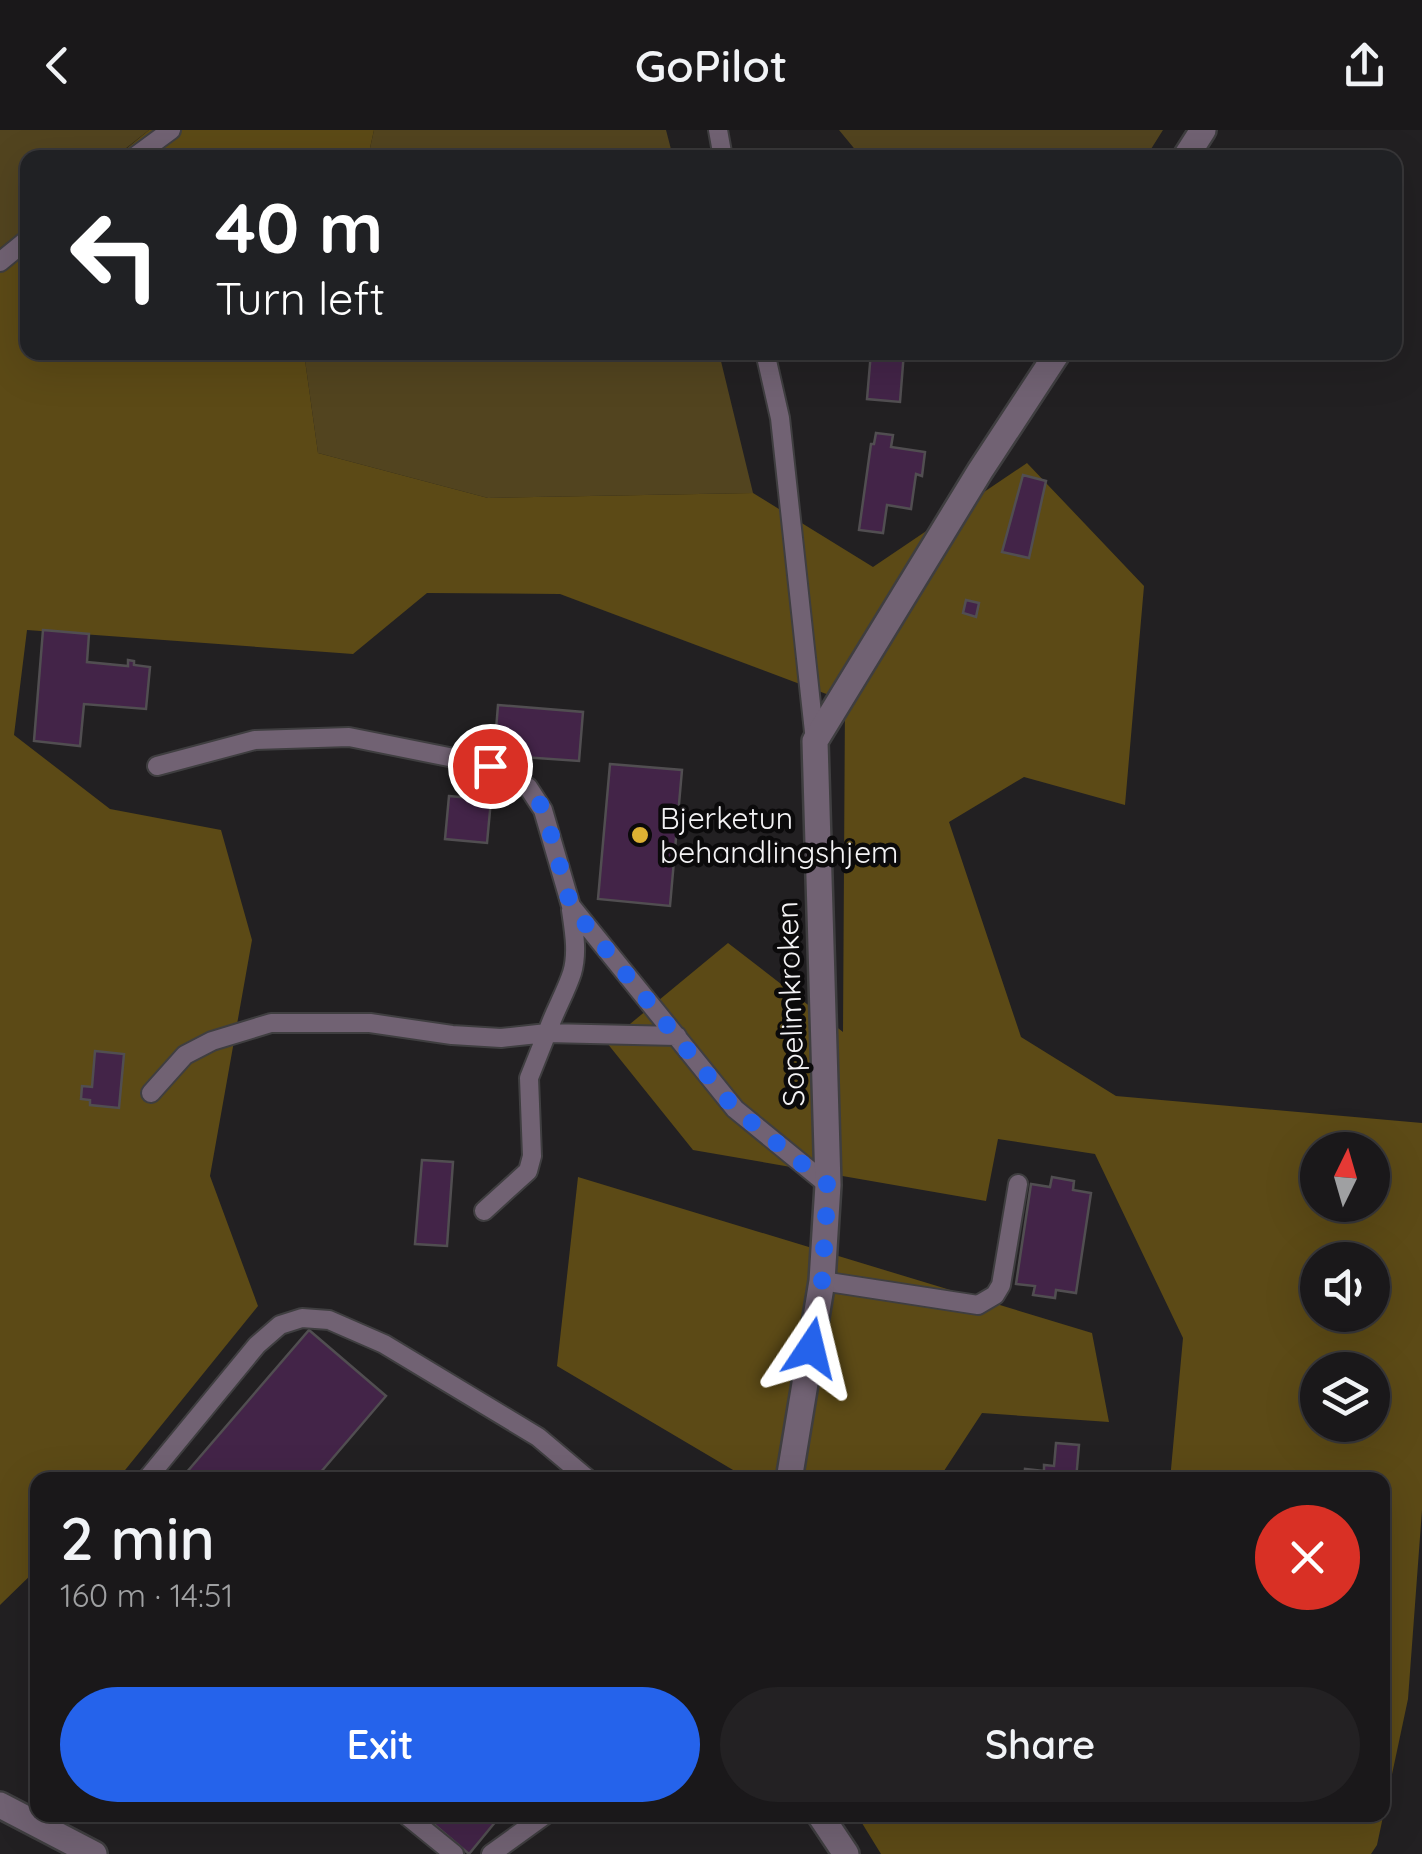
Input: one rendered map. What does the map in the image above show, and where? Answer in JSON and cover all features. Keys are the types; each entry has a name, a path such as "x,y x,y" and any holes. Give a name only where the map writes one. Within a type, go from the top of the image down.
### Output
{"street":[{"path":"816,741 980,471 1053,360"},
{"name":"Sopelimkroken","path":"790,1472 822,1281 828,1185 816,741"},
{"path":"0,1805 30,1821"},
{"path":"33,1822 94,1854"},
{"path":"825,1822 846,1854"}],"lane":[{"path":"144,150 171,130"},
{"path":"0,262 20,246"},
{"path":"767,360 780,418 816,741"},
{"path":"158,766 255,740 349,737 490,766 528,787 544,810 571,906 576,942 572,974 529,1078 532,1156 528,1171 484,1211"},
{"path":"571,906 734,1108 828,1185"},
{"path":"151,1093 185,1055 212,1041 271,1024 370,1023 501,1038 547,1033 677,1036"},
{"path":"822,1281 978,1305 995,1295 1001,1285 1018,1184"},
{"path":"153,1472 256,1345 280,1325 302,1318 329,1320 384,1344 538,1437 580,1472"},
{"path":"415,1822 454,1854"},
{"path":"491,1854 535,1822"}],"shaded area":[{"path":"0,130 149,130 124,150 20,150 20,232 0,248"},
{"path":"149,130 374,130 370,150 125,150"},
{"path":"374,130 666,130 671,150 370,150"},
{"path":"839,130 1163,130 1150,150 855,150"},
{"path":"20,232 20,360 305,360 318,453 488,498 753,493 873,567 1027,463 1144,586 1125,805 1024,777 949,822 1021,1037 1116,1096 1422,1123 1422,1510 1408,1699 1390,1784 1390,1472 1171,1472 1183,1338 1095,1154 998,1139 986,1201 693,1150 607,1043 728,943 843,1032 845,701 560,594 427,593 353,654 27,630 14,735 110,809 221,830 252,940 210,1176 258,1306 123,1472 30,1472 30,1576 0,1605 0,248"},
{"path":"305,360 721,360 753,493 488,498 318,453"},
{"path":"578,1177 1092,1333 1109,1422 982,1413 943,1472 736,1472 557,1366"},
{"path":"861,1822 1382,1822 1371,1854 881,1854"}],"building":[{"path":"870,360 903,360 900,402 867,399"},
{"path":"876,433 893,435 891,447 925,452 922,476 916,474 911,509 887,505 883,533 859,530 871,444"},
{"path":"1023,475 1046,481 1029,558 1002,552"},
{"path":"966,600 979,603 976,617 963,613"},
{"path":"43,630 89,634 87,662 128,666 128,660 150,667 146,709 84,704 80,746 34,741"},
{"path":"498,705 583,712 579,761 494,755"},
{"name":"Bjerketun behandlingshjem","path":"610,764 682,770 670,906 598,899"},
{"path":"449,796 491,800 487,843 445,839"},
{"path":"95,1051 124,1054 119,1108 90,1105 90,1100 81,1099 82,1086 92,1087"},
{"path":"422,1160 453,1162 447,1246 415,1244"},
{"path":"1052,1177 1074,1181 1073,1190 1091,1193 1076,1293 1056,1290 1055,1298 1033,1295 1035,1286 1016,1284 1031,1184 1050,1187"},
{"path":"309,1330 386,1396 321,1472 187,1472"},
{"path":"1056,1443 1079,1445 1077,1472 1025,1472 1054,1466"},
{"path":"431,1822 495,1822 469,1854"}],"place":[{"name":"Bjerketun behandlingshjem","path":"640,835"}],"route":[{"path":"490,766 528,787 544,810 571,906 734,1108 828,1185 822,1281 811,1348"}]}
